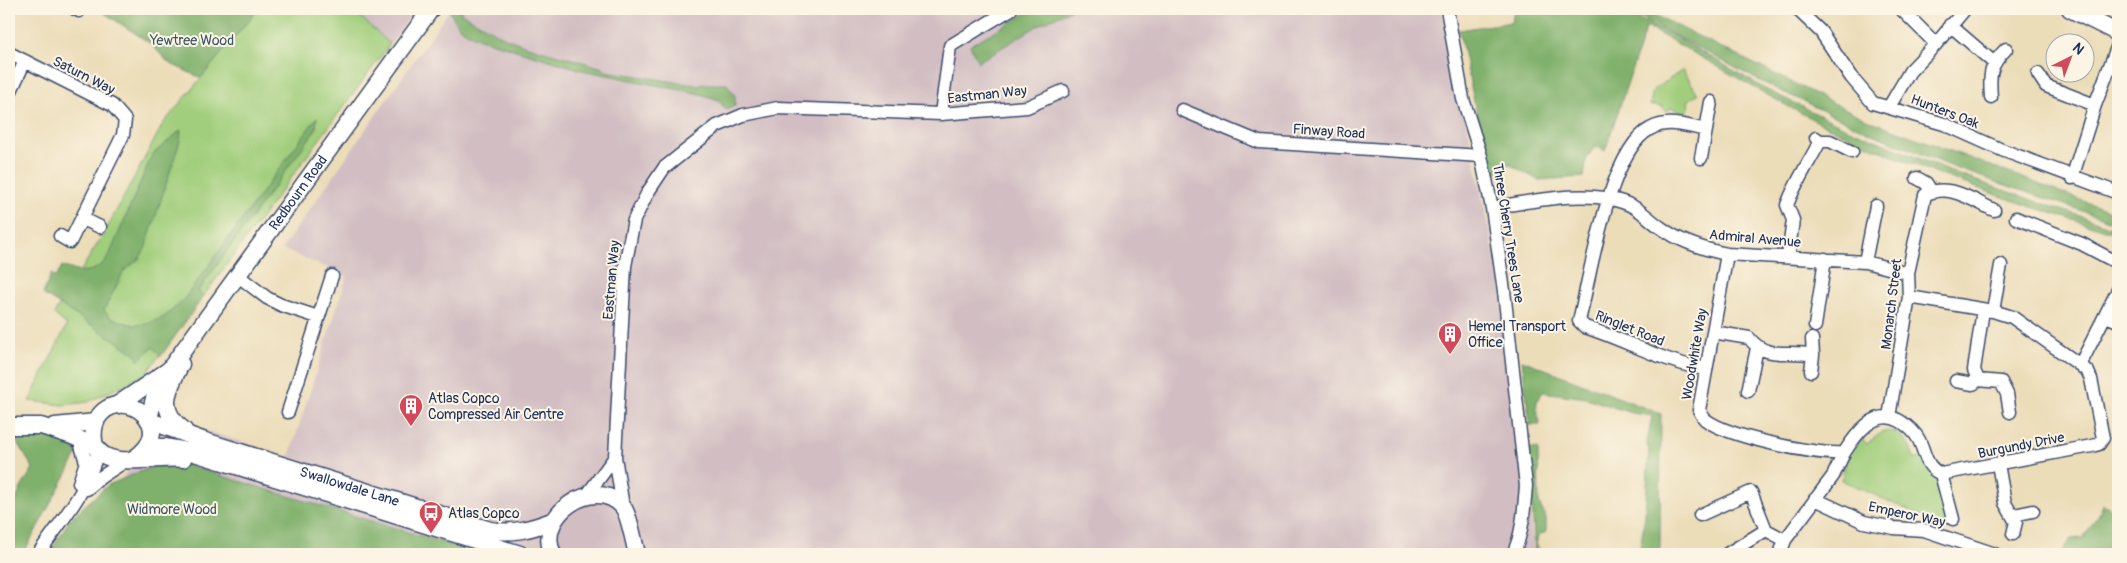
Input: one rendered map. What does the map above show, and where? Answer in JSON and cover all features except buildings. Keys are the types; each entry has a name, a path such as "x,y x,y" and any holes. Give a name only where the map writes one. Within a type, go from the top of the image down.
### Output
{"main road":[{"name":"Redbourn Road","path":"150,420 154,398 165,374 432,9"},
{"path":"2070,9 2118,33"},
{"name":"Swallowdale Lane","path":"205,441 186,432 169,414 166,402 168,391 206,319"},
{"name":"Redbourn Road","path":"114,406 165,374"},
{"path":"96,448 93,432 96,422 100,414 114,406"},
{"path":"9,417 79,438 96,448 110,460 130,460 147,448 152,433 150,420 135,408 114,406 41,426"},
{"name":"Swallowdale Lane","path":"150,420 205,441 490,530 504,532 526,530 552,521"},
{"path":"9,426 96,422"},
{"name":"Swallowdale Lane","path":"147,448 166,447 182,449 520,554"},
{"name":"Swallowdale Lane","path":"130,460 180,458 270,477"},
{"path":"552,554 548,545 552,521 568,506 587,495 598,495 614,500 623,507 637,554"}],"street":[{"name":"Eastman Way","path":"941,114 950,46 1011,9"},
{"name":"Three Cherry Trees Lane","path":"1447,9 1463,99 1481,156 1492,208 1504,291 1526,486 1522,522 1513,554"},
{"name":"Hunters Oak","path":"1799,9 1821,32 1851,77 1874,103 1944,124 2072,178 2118,193"},
{"path":"1901,9 1936,44"},
{"path":"1889,107 1910,71 1966,9"},
{"path":"1950,25 1993,62"},
{"path":"2072,178 2095,105 2118,45"},
{"path":"1991,97 1990,81 1993,62 2006,49"},
{"name":"Saturn Way","path":"9,53 112,105 125,120 124,135 83,219 70,242 60,236"},
{"path":"9,95 25,61"},
{"path":"2038,74 2046,86 2095,105"},
{"name":"Eastman Way","path":"623,507 615,457 625,266 634,220 648,192 664,168 717,126 743,115 778,108 941,114 1027,107 1063,91"},
{"path":"1701,158 1711,102"},
{"name":"Finway Road","path":"1182,110 1259,142 1481,156"},
{"path":"1608,198 1626,154 1641,134 1651,128 1669,124 1706,130"},
{"path":"1788,257 1793,220 1787,205 1798,177 1807,166 1818,139 1830,141 1852,152"},
{"path":"1917,178 1926,183 1928,193 1945,189 1994,210"},
{"name":"Monarch Street","path":"1889,417 1909,297 1908,273 1928,193"},
{"name":"Admiral Avenue","path":"1492,208 1587,196 1608,198 1630,205 1659,227 1688,244 1727,254 1865,262 1908,273"},
{"name":"Ringlet Road","path":"1608,198 1579,321 1585,327 1657,356 1683,365 1705,369"},
{"path":"1865,262 1876,206"},
{"path":"2016,218 2068,239 2118,263"},
{"path":"83,219 100,227"},
{"name":"Woodwhite Way","path":"1727,254 1705,369 1700,410 1706,419 1742,436 1829,454 1844,453"},
{"path":"1811,371 1814,333 1826,259"},
{"path":"1978,380 1974,370 2001,266"},
{"path":"237,275 274,301 318,316"},
{"path":"288,412 332,276"},
{"path":"1909,297 1988,311 2022,323 2080,365 2118,290"},
{"path":"2106,316 2118,321"},
{"path":"1712,332 1749,338 1756,348 1780,353 1801,352 1813,355"},
{"path":"1748,391 1756,348"},
{"name":"Burgundy Drive","path":"1941,474 2099,444 2103,438 2091,379 2088,372 2080,365"},
{"path":"1956,381 1973,384 1978,380 2001,382 2007,394 2010,412"},
{"path":"1780,554 1784,540 1833,476 1844,453 1859,431 1875,420 1889,417 1899,421 1914,432 1932,470 1941,474 1953,519"},
{"path":"58,526 84,471 86,462 79,438"},
{"path":"38,554 77,499 94,470 96,448"},
{"path":"587,495 615,457"},
{"path":"77,499 101,476 130,460"},
{"path":"1998,464 2005,503 2014,515 2016,522 2012,534"},
{"path":"1700,515 1751,492 1766,530 1784,540"},
{"name":"Emperor Way","path":"1815,499 1864,522 1894,528 1924,530 1995,554"},
{"path":"2014,515 2033,511"},
{"path":"1728,554 1766,530"}],"shaded area":[{"path":"352,9 417,9 390,44 367,33"},
{"path":"450,9 1442,9 1513,341 1534,554 69,554 128,470 201,429 289,457 347,276 282,249"}],"green space":[{"name":"Yewtree Wood","path":"98,9 258,9 201,78 169,63 150,43"},
{"path":"258,9 352,9 390,44 145,375 88,402 64,405 29,401 67,325 54,314 106,230 163,124"},
{"path":"448,9 461,9 461,13 505,38 603,68 606,71 700,86 701,84 727,84 735,96 735,106 725,109 719,100 700,94 582,70 477,38 460,28"},
{"path":"1034,9 1072,9 1039,25 978,62 970,45"},
{"path":"1514,9 1619,9 1676,37 1767,90 1842,126 1956,174 2118,229 2118,234 1943,176 1875,148 1816,121 1646,27 1605,151 1596,146 1587,157 1584,177 1538,180 1509,164 1492,175 1488,149 1482,139 1459,30 1512,22"},
{"path":"1626,9 1643,9 1866,119 2118,214 2118,223 1958,169 1868,132 1758,80"},
{"path":"1683,70 1698,94 1688,101 1689,109 1686,112 1670,108 1667,112 1661,106 1650,105 1653,90"},
{"path":"317,117 316,129 198,291 203,297 161,356 153,347 138,361 136,354 43,294 51,274 56,277 62,266 88,271 99,267 104,262 109,256 152,155 181,130 180,141 145,249 139,259 124,271 104,310 110,317 134,325 147,324 164,317 182,302"},
{"path":"1522,360 1661,414 1660,554 1639,554 1645,516 1649,451 1647,442 1652,416 1631,413 1586,398 1543,392 1537,403 1540,425 1530,425"},
{"path":"9,430 67,441 78,453 23,554 9,554 9,518 21,488 33,468"},
{"path":"1891,431 1900,435 1909,445 1914,459 1923,458 1939,479 1951,529 1841,480 1847,460 1861,439 1867,444 1882,432"},
{"path":"1529,448 1538,449 1539,503 1546,518 1546,532 1538,536 1536,545 1544,554 1535,554"},
{"name":"Widmore Wood","path":"169,460 481,554 49,554 70,519 108,485"},
{"path":"2103,504 2118,512 2118,554 2059,554 2071,539 2083,538 2099,514"}],"place":[{"name":"Hemel Transport Office","path":"1450,355"},
{"name":"Atlas Copco Compressed Air Centre","path":"411,427"},
{"name":"Atlas Copco","path":"431,534"}]}
